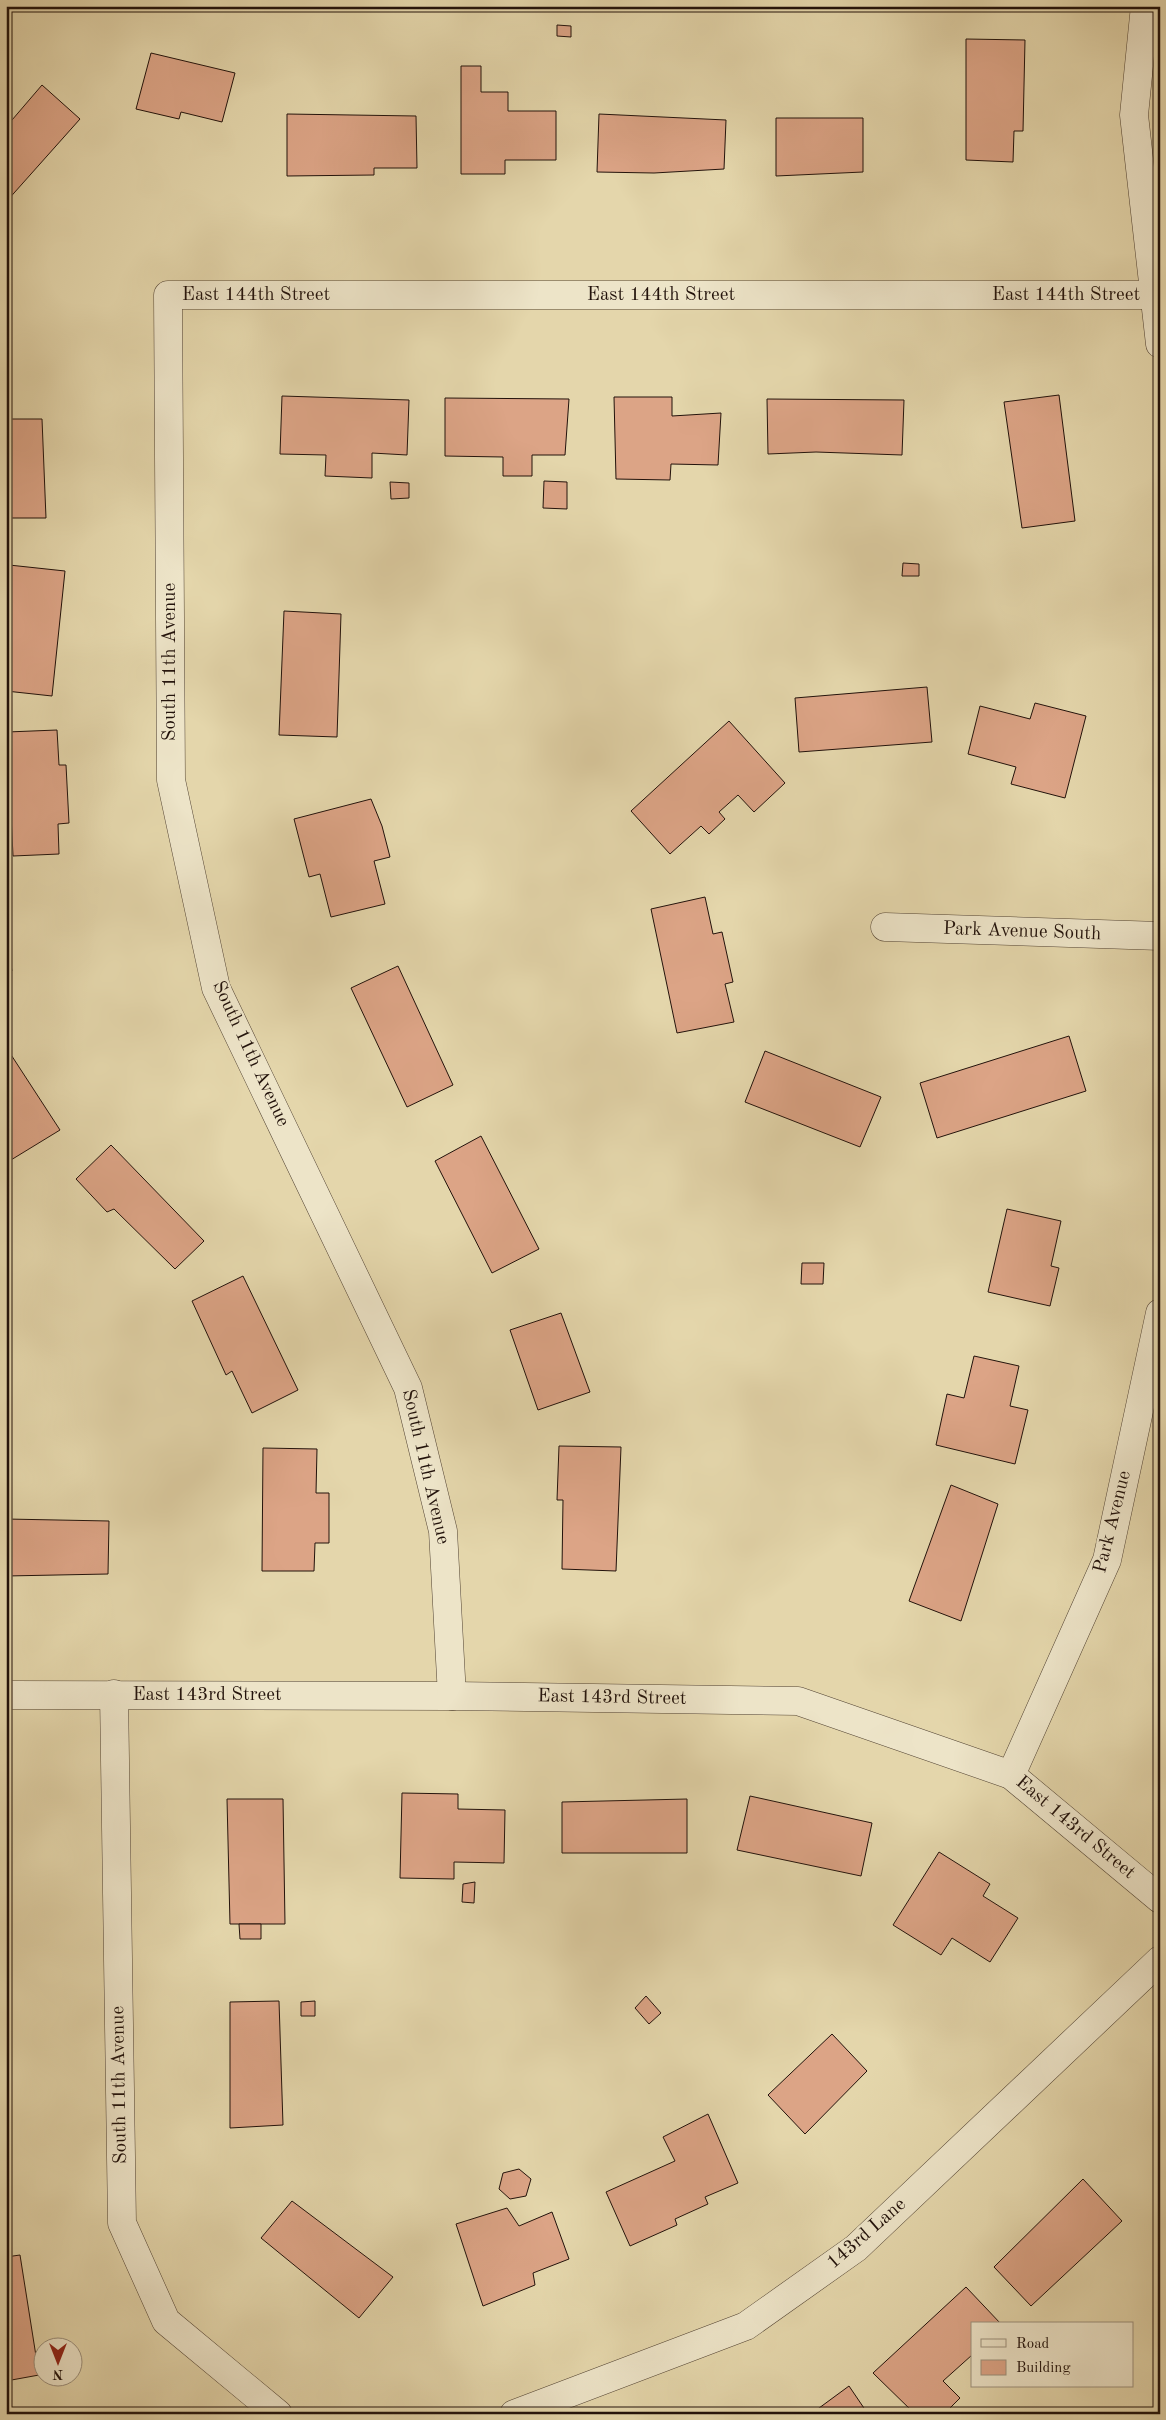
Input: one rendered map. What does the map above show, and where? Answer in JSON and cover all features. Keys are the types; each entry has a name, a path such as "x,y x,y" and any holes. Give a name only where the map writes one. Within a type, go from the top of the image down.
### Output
{"street":[{"path":"1145,6 1134,115 1160,344"},
{"name":"East 144th Street","path":"168,295 1154,295"},
{"name":"South 11th Avenue","path":"168,295 171,780 216,988 408,1388 443,1532 452,1696"},
{"name":"Park Avenue South","path":"885,927 1160,936"},
{"name":"Park Avenue","path":"1011,1775 1107,1560 1160,1313"},
{"name":"South 11th Avenue","path":"114,1694 122,2223 166,2321 278,2414"},
{"name":"East 143rd Street","path":"6,1695 452,1696 798,1701 1011,1775 1160,1899"},
{"name":"143rd Lane","path":"514,2414 746,2326 856,2248 1160,1960"}],"building":[{"path":"557,25 571,26 571,37 557,36"},
{"path":"966,39 1025,40 1023,131 1014,131 1013,162 966,160"},
{"path":"151,53 235,73 222,122 181,112 179,119 136,109"},
{"path":"461,66 481,66 481,92 508,92 508,111 556,111 556,160 505,160 505,174 461,174"},
{"path":"42,85 80,119 6,202 6,127"},
{"path":"287,114 416,116 417,168 374,168 374,175 287,176"},
{"path":"599,114 726,120 724,169 654,173 597,172"},
{"path":"776,118 863,118 863,172 776,176"},
{"path":"1059,395 1075,521 1022,528 1004,402"},
{"path":"282,396 409,400 407,455 372,453 372,478 325,476 326,455 280,454"},
{"path":"614,397 672,397 672,416 721,413 718,465 671,464 670,480 616,479"},
{"path":"445,398 569,399 565,455 532,455 532,476 503,476 503,457 445,456"},
{"path":"767,399 904,400 902,455 816,452 768,454"},
{"path":"6,419 42,419 46,518 6,518"},
{"path":"544,481 567,482 567,509 543,508"},
{"path":"390,482 409,483 409,498 391,499"},
{"path":"903,563 919,564 919,576 902,576"},
{"path":"9,565 65,571 52,696 6,691 6,587"},
{"path":"284,611 341,614 337,737 279,735"},
{"path":"927,687 932,742 799,752 795,698"},
{"path":"1035,703 1086,716 1065,798 1011,784 1016,767 968,754 980,706 1030,719"},
{"path":"729,721 785,783 754,812 738,795 719,812 725,819 709,834 701,826 670,854 631,811"},
{"path":"57,730 59,765 66,765 69,823 58,824 59,854 13,856 7,732"},
{"path":"371,799 382,826 390,857 374,861 385,904 331,917 320,874 309,877 294,819"},
{"path":"705,897 713,934 722,932 733,982 725,984 734,1022 677,1033 651,909"},
{"path":"6,934 12,971 6,971"},
{"path":"398,966 453,1085 407,1107 351,988"},
{"path":"6,978 10,1005 6,1006"},
{"path":"1069,1036 1086,1091 937,1138 920,1083"},
{"path":"6,1047 60,1130 6,1163"},
{"path":"765,1051 881,1097 860,1147 745,1102"},
{"path":"481,1136 539,1249 492,1273 435,1161"},
{"path":"111,1145 204,1241 175,1269 114,1209 107,1212 76,1179"},
{"path":"1007,1209 1061,1221 1051,1266 1059,1268 1050,1306 988,1292"},
{"path":"802,1263 824,1263 823,1284 801,1284"},
{"path":"243,1276 298,1390 252,1413 232,1371 226,1375 192,1301"},
{"path":"561,1313 590,1392 538,1410 510,1330"},
{"path":"974,1356 1019,1366 1010,1406 1028,1410 1015,1464 936,1445 947,1394 964,1398"},
{"path":"559,1446 621,1447 616,1571 562,1569 563,1500 557,1500"},
{"path":"263,1448 317,1449 316,1493 329,1493 329,1543 315,1543 314,1571 262,1571"},
{"path":"951,1485 998,1504 961,1621 909,1601"},
{"path":"6,1519 109,1521 108,1574 6,1576"},
{"path":"402,1793 458,1794 458,1809 505,1810 504,1863 454,1862 454,1879 400,1878"},
{"path":"750,1796 872,1823 861,1876 737,1850"},
{"path":"227,1799 283,1799 285,1924 230,1924"},
{"path":"687,1799 687,1853 562,1853 562,1802"},
{"path":"939,1852 990,1884 983,1896 1018,1918 990,1962 952,1938 941,1955 893,1925"},
{"path":"475,1882 474,1903 462,1902 463,1884"},
{"path":"239,1924 261,1924 261,1939 240,1939"},
{"path":"646,1996 661,2013 649,2024 635,2008"},
{"path":"279,2001 283,2125 230,2128 230,2002"},
{"path":"315,2001 315,2016 301,2016 301,2002"},
{"path":"832,2034 867,2071 805,2134 768,2095"},
{"path":"708,2114 738,2183 705,2197 708,2204 675,2219 677,2225 630,2246 606,2192 675,2161 663,2137"},
{"path":"519,2169 531,2179 526,2196 510,2199 499,2189 503,2173"},
{"path":"1083,2179 1122,2221 1031,2306 994,2267"},
{"path":"292,2201 393,2277 359,2318 261,2238"},
{"path":"507,2208 519,2226 552,2212 569,2259 533,2273 535,2285 483,2306 456,2224"},
{"path":"20,2255 33,2338 32,2376 6,2381 6,2257"},
{"path":"966,2287 999,2322 971,2322 971,2356 943,2381 960,2398 944,2414 915,2414 873,2373"},
{"path":"849,2386 868,2414 810,2414 815,2411"}]}
